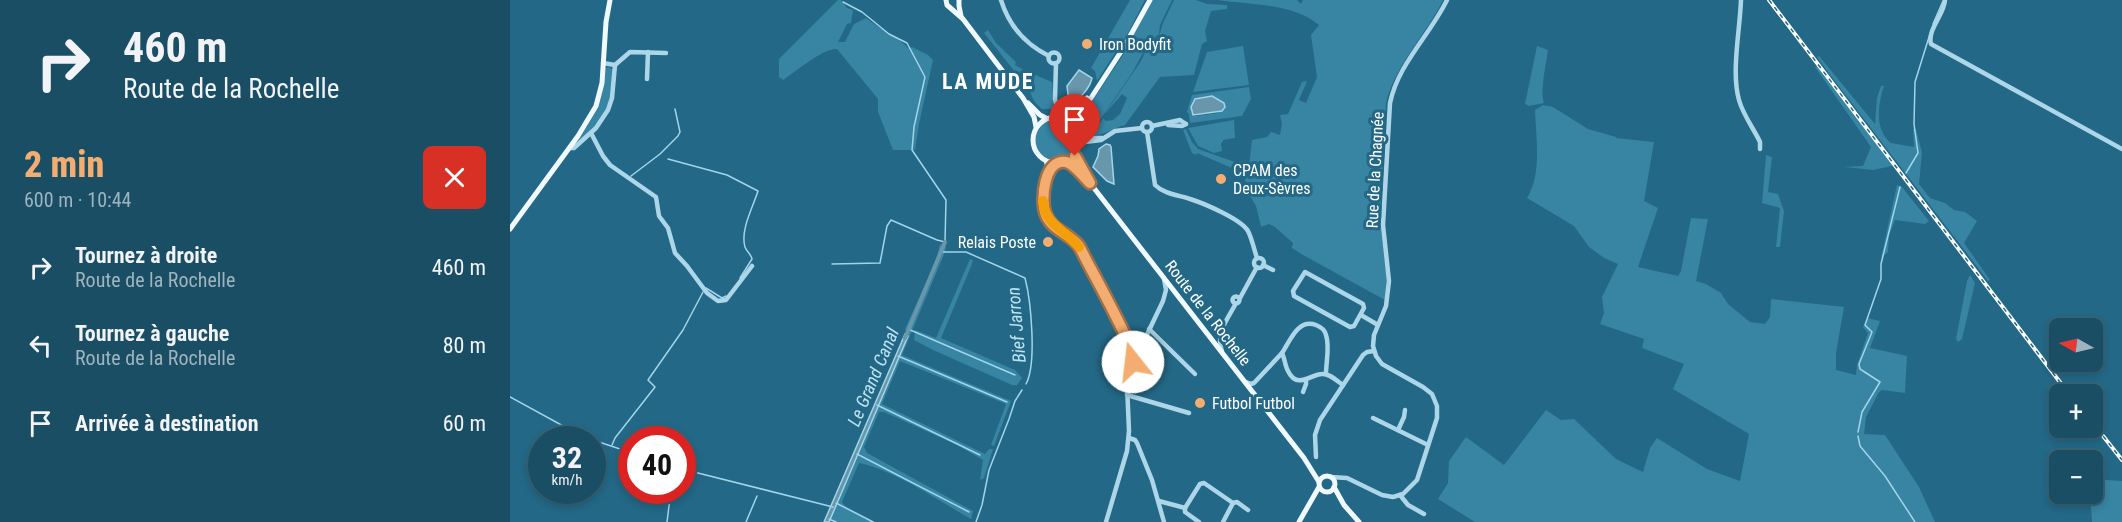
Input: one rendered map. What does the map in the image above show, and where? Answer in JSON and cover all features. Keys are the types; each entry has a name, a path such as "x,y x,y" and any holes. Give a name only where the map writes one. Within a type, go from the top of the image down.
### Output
{"main road":[{"path":"510,229 588,123 596,106 601,88 610,0"},
{"path":"946,0 947,6 963,19 1023,98 1034,117 1036,127 1032,140 1034,148 1046,161 1064,162 1074,154 1078,145 1079,136 1075,126 1062,117"},
{"path":"1023,98 1040,115 1047,118 1062,117 1076,111 1116,57 1149,0"},
{"path":"1075,126 1124,47 1149,0"},
{"path":"952,8 960,2 963,19"},
{"path":"1036,127 1047,118"},
{"name":"Route de la Rochelle","path":"1074,154 1090,183 1304,458 1320,474 1328,477 1344,505"},
{"name":"Route de la Rochelle","path":"1064,162 1071,165 1090,183"},
{"name":"Route de la Rochelle","path":"1304,458 1319,484 1344,505"},
{"path":"1299,522 1319,484 1328,477"},
{"path":"1312,500 1335,486"},
{"path":"1344,505 1359,522"}],"street":[{"path":"1001,0 1014,28 1028,43 1049,56 1051,62 1056,63"},
{"name":"Rue de la Chagnée","path":"1374,351 1373,339 1386,306 1389,281 1383,225 1390,103 1405,67 1447,0"},
{"path":"1741,0 1736,87 1743,109 1760,142 1760,149"},
{"path":"1946,0 1930,38 1931,44 2122,149"},
{"path":"647,79 648,52"},
{"path":"1049,56 1053,52 1058,54 1060,59 1056,63 1055,99 1062,117"},
{"path":"570,148 574,148 591,134 604,118 610,106 615,65 628,53 666,53"},
{"path":"603,63 615,65"},
{"path":"1142,128 1146,122 1152,126 1165,124"},
{"path":"1152,126 1148,132 1155,184 1158,188 1206,206 1244,225 1250,235 1257,258 1254,263 1257,267"},
{"path":"1078,145 1083,142 1098,141 1116,131 1142,128 1148,132"},
{"path":"591,134 610,165 656,197 659,216 668,228 673,251 706,293 718,301 726,300 752,266"},
{"path":"1079,136 1104,138"},
{"path":"1046,161 1048,176"},
{"path":"1056,163 1048,176 1043,199 1047,216 1053,226 1079,246 1134,357 1127,384 1129,438 1106,522"},
{"path":"1257,258 1262,259 1263,265"},
{"path":"1222,353 1219,336 1257,267 1263,265 1273,270"},
{"path":"1308,273 1363,304 1365,307 1361,315 1355,325 1350,327 1295,297 1293,291 1302,274 1308,273"},
{"path":"1132,350 1141,346 1154,320 1165,294 1164,279"},
{"path":"1361,315 1378,325"},
{"path":"1244,381 1249,384 1254,383 1282,353 1297,329 1305,324 1317,326 1324,332 1327,339 1326,374"},
{"path":"1149,329 1195,374"},
{"path":"1316,457 1317,429 1343,385 1365,354 1374,351 1386,367 1423,387 1434,397 1437,415 1417,480 1408,491 1400,495 1382,495 1344,478 1328,477"},
{"path":"1282,353 1291,376 1306,380 1318,374 1326,374 1343,385"},
{"path":"1303,392 1306,380"},
{"path":"1127,395 1189,413"},
{"path":"1398,430 1405,410"},
{"path":"1373,418 1428,445"},
{"path":"1129,438 1137,443 1159,501 1164,522"},
{"path":"1335,486 1344,478"},
{"path":"1185,508 1203,483 1248,510"},
{"path":"1400,495 1408,505 1424,514"},
{"path":"1159,501 1185,508"},
{"path":"1223,522 1233,503"},
{"path":"1185,508 1185,512 1199,522"}],"shaded area":[{"path":"838,0 853,10 851,23 847,24 838,42 845,42 854,24 866,18 908,48 912,47 933,60 915,150 893,150 878,112 878,99 837,49 817,56 783,80 779,77 779,59"},
{"path":"1130,0 1145,0 1128,33 1097,81 1095,71 1091,68"},
{"path":"1152,0 1172,0 1160,25 1159,34 1149,42 1132,73 1100,120 1089,124 1083,115 1123,55"},
{"path":"1174,0 1196,0 1207,4 1227,5 1227,9 1211,11 1205,31 1207,41 1202,44 1194,75 1160,77 1125,125 1094,135 1090,125 1100,123 1103,118 1106,121 1113,120 1120,114 1127,98 1122,94 1104,115 1141,61 1150,43 1159,36"},
{"path":"1218,0 1297,0 1301,4 1303,0 1443,0 1396,76 1386,103 1380,219 1387,282 1385,300 1292,248 1293,243 1275,227 1269,224 1261,227 1256,206 1249,194 1244,176 1241,176 1239,171 1192,153 1183,130 1186,129 1198,149 1249,167 1252,140 1267,137 1271,132 1280,135 1282,124 1280,115 1288,114 1302,82 1307,81 1299,100 1306,103 1317,77 1311,35 1319,25 1309,18 1284,9"},
{"path":"988,30 996,43 1016,62 1015,65 1032,75 1052,82 1054,109 1042,109 1036,103 1030,91 984,33"},
{"path":"1243,46 1249,85 1193,92 1207,52"},
{"path":"1537,46 1548,50 1543,85 1544,103 1529,106 1525,104"},
{"path":"1819,56 1875,124 1877,98 1881,86 1884,86 1879,108 1882,131 1891,143 1914,147 1913,129 1916,129 1922,153 1919,184 1930,198 1945,203 1954,210 1965,212 1977,221 1964,243 1990,280 1988,281 1831,76 1817,57"},
{"path":"1817,66 1892,166 1873,170 1844,167 1863,166 1871,147 1815,67"},
{"path":"609,67 613,70 609,106 601,121 574,147 595,110 602,91 605,68"},
{"path":"1079,70 1092,78 1091,82 1080,97 1069,103 1067,86"},
{"path":"1249,87 1251,99 1242,116 1190,123 1187,112 1192,95","holes":["1212,96 1218,99 1219,113 1194,116 1191,107 1197,98"]},
{"path":"1212,96 1224,103 1225,107 1222,111 1193,115 1191,107 1195,99"},
{"path":"1543,105 1553,107 1588,129 1616,138 1654,142 1644,201 1658,208 1638,267 1678,276 1681,271 1691,218 1708,219 1696,281 1721,293 1728,304 1750,322 1765,324 1770,317 1771,299 1844,307 1836,353 1836,370 1856,375 1868,333 1863,327 1867,318 1880,321 1870,348 1907,356 1905,393 1882,390 1879,392 1866,417 1864,434 1885,435 1919,487 1935,522 1475,522 1438,499 1448,483 1449,461 1466,437 1504,465 1546,410 1561,420 1574,419 1616,459 1643,472 1650,448 1657,438 1707,469 1740,481 1749,434 1673,389 1684,364 1642,348 1644,339 1600,324 1604,313 1602,297 1618,264 1604,258 1589,247 1574,226 1527,198 1532,189 1536,167 1535,110"},
{"path":"1056,119 1071,125 1077,140 1071,155 1056,161 1041,155 1035,140 1041,125"},
{"path":"1234,120 1235,138 1223,140 1222,151 1214,153 1198,146 1188,128"},
{"path":"1106,144 1111,147 1114,184 1107,181 1093,167 1099,149"},
{"path":"1766,155 1772,157 1768,192 1778,194 1784,211 1780,247 1776,247 1780,208 1762,203"},
{"path":"1897,185 1902,187 1929,221 1925,224 1895,220 1889,236 1888,252 1881,258"},
{"path":"940,244 946,247 945,252 902,355 1011,401 994,446 991,445 1006,404 900,361 882,404 985,454 989,449 993,449 984,478 980,480 983,460 957,445 884,412 879,412 864,447 867,453 973,511 971,519 887,472 859,463 842,502 845,506 875,522 829,522 908,335 905,329 936,260"},
{"path":"970,259 973,260 972,264 941,338 1015,370 1022,378 1017,385 1012,385 914,340 915,330 936,338"},
{"path":"1970,275 1975,283 1962,339 1958,342 1956,339"},
{"path":"905,334 908,336 829,522 824,522"},
{"path":"2103,480 2122,481 2122,522 2092,522 2091,504 2103,504"}],"waterway":[{"path":"1933,24 1943,1"},
{"path":"832,264 880,263 887,226 891,220 945,242 946,200 912,150 914,127 925,77 907,43 889,34 862,12 843,2"},
{"path":"1906,173 1918,153 1914,124 1915,82 1929,37"},
{"path":"631,176 660,154 678,136 680,132 675,109"},
{"path":"668,159 727,175 758,191 744,233 745,247 752,259 740,278"},
{"path":"1858,432 1862,412 1880,382 1860,369 1859,364 1872,332 1865,325 1881,279 1881,264 1900,187"},
{"name":"Le Grand Canal","path":"905,338 945,242"},
{"name":"Bief Jarron","path":"941,252 966,252 1025,278 1031,316 1032,348 1026,384"},
{"path":"706,288 722,298 726,296"},
{"path":"612,445 655,387 648,380 683,330 703,292"},
{"path":"908,329 1015,375"},
{"path":"898,356 1007,402"},
{"name":"Bief Jarron","path":"976,522 989,470 1015,401 1022,390"},
{"path":"510,397 563,426"},
{"path":"877,405 980,455"},
{"path":"1858,436 1860,446 1885,476 1915,522"},
{"path":"606,444 618,448"},
{"path":"857,454 969,512"},
{"path":"696,473 833,507"},
{"path":"746,522 757,496"},
{"path":"836,503 873,522"},
{"path":"667,522 669,504"},
{"path":"829,519 836,522"}],"railway":[{"path":"1769,0 2061,384"},
{"path":"2103,436 2122,460"}],"slow traffic":[{"path":"1043,201 1045,213 1050,222 1079,247"}],"place":[{"name":"Iron Bodyfit","path":"1087,44"},
{"name":"CPAM des Deux-Sèvres","path":"1221,179"},
{"name":"Relais Poste","path":"1048,242"},
{"name":"Futbol Futbol","path":"1200,403"}],"district":[{"name":"LA MUDE","path":"988,81"}],"route":[{"path":"1075,156 1090,183 1069,163 1056,163 1050,170 1045,187 1043,204 1045,213 1053,226 1079,246 1134,353 1133,362"}]}
